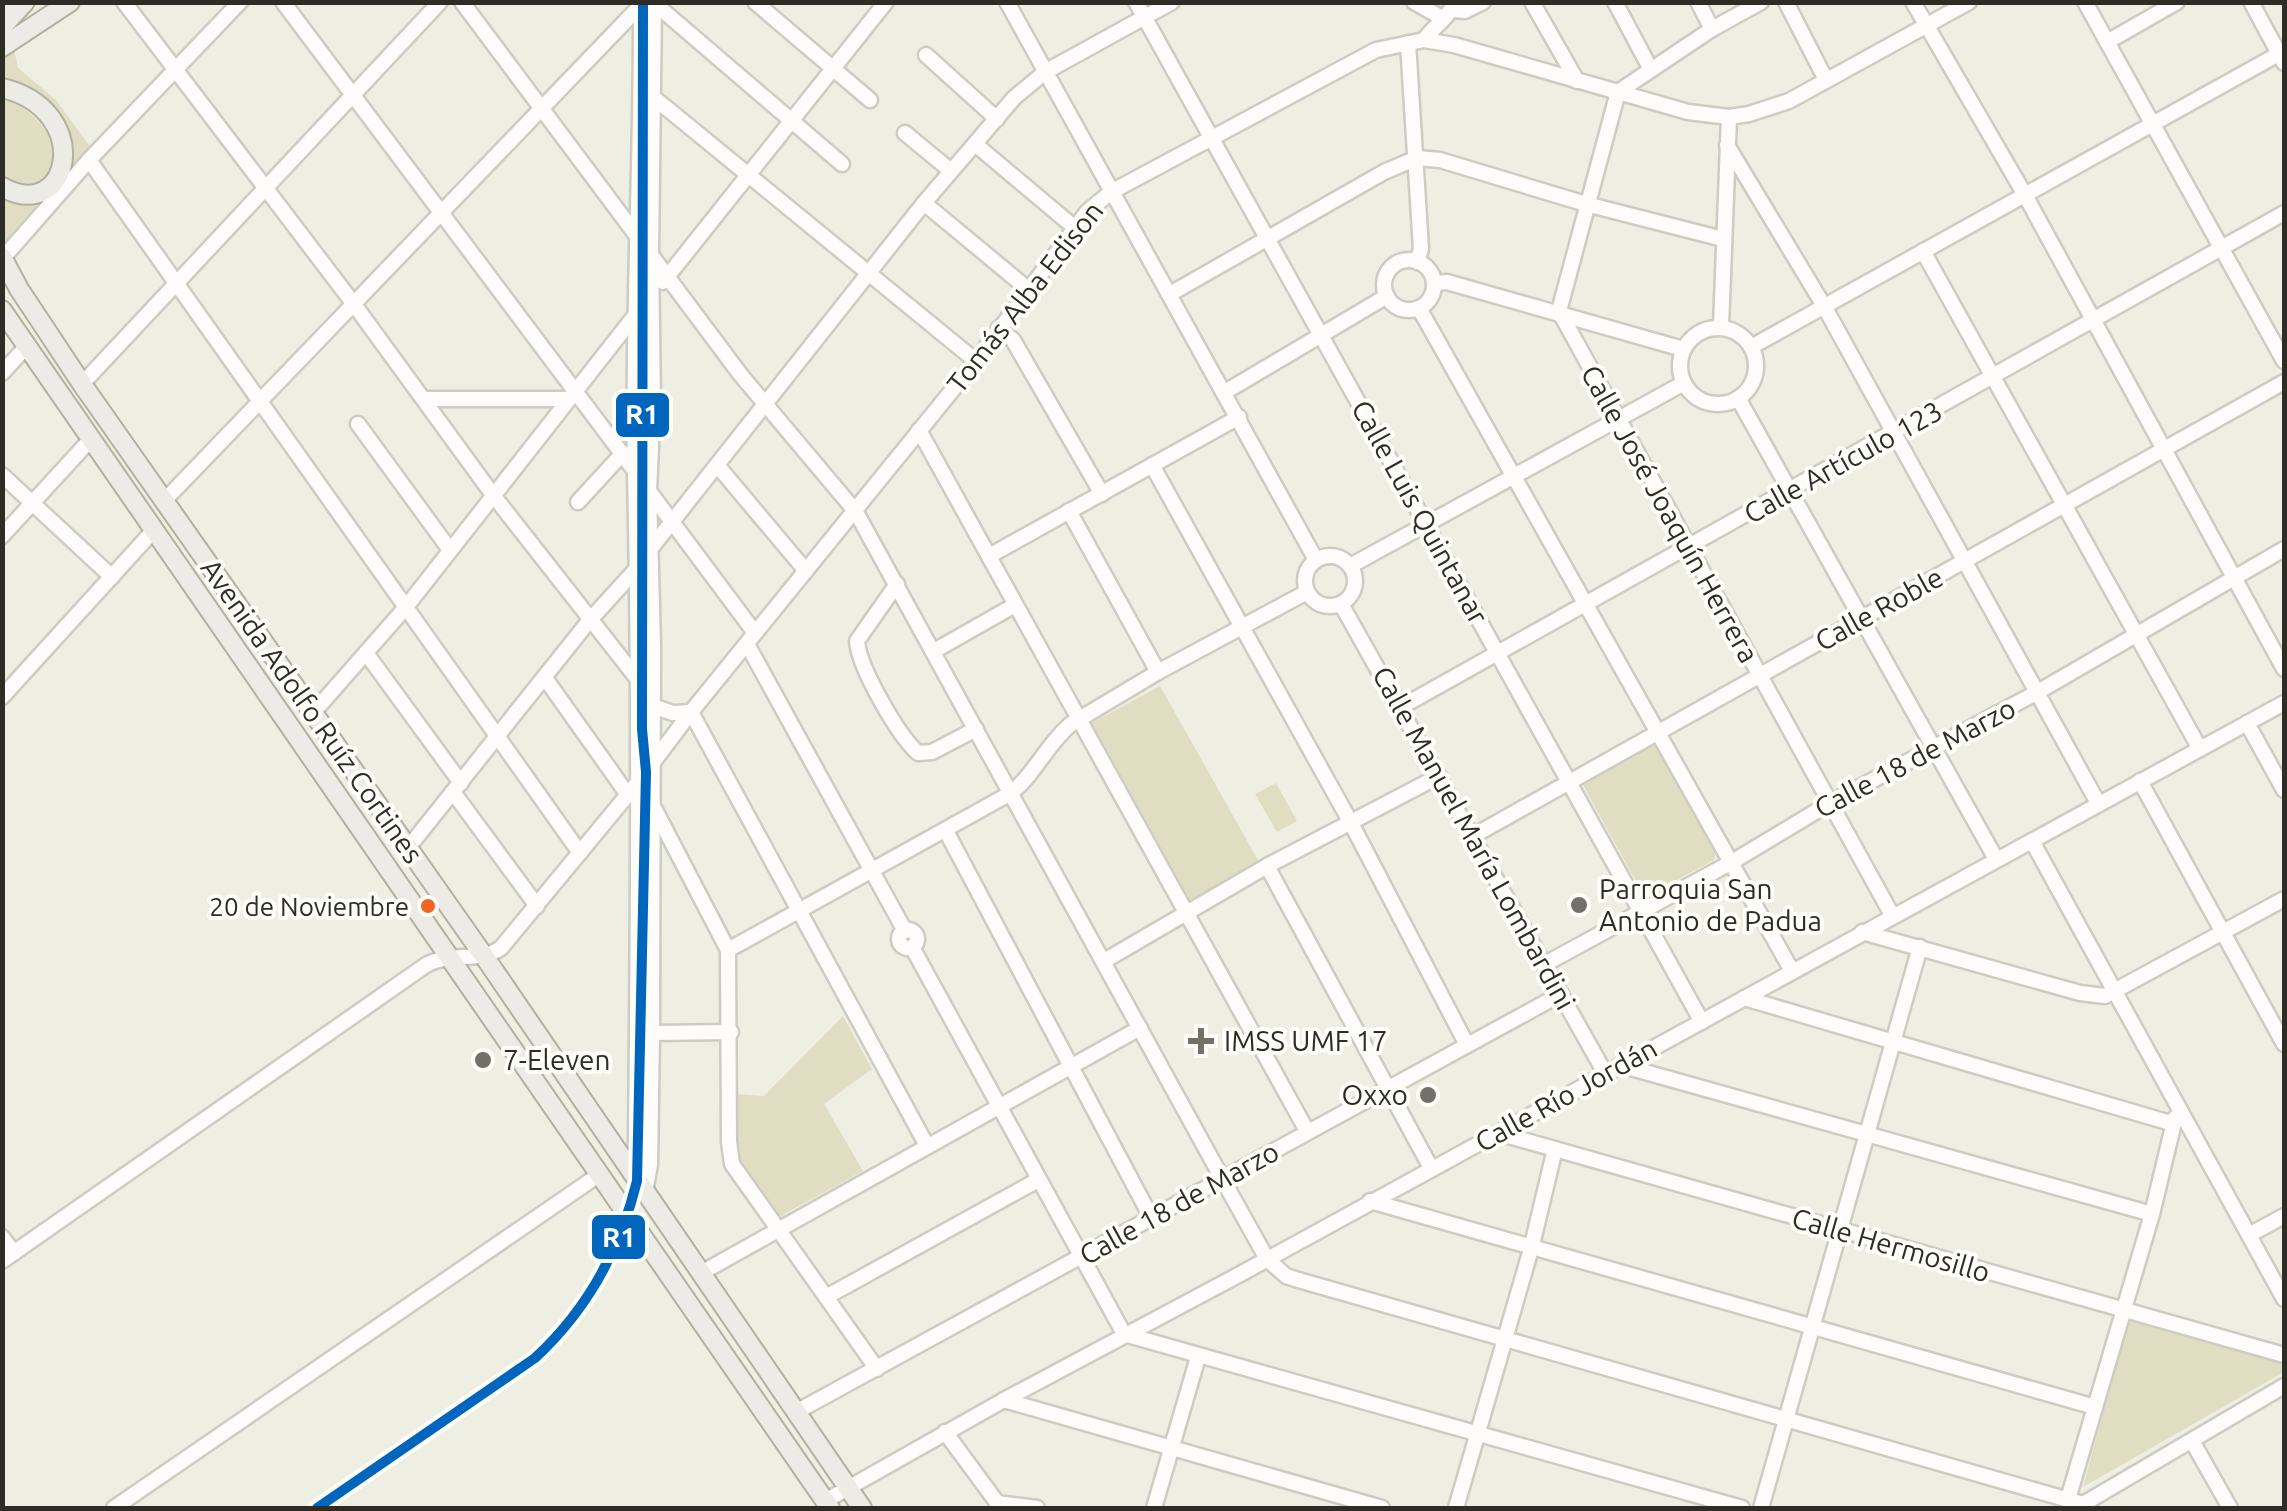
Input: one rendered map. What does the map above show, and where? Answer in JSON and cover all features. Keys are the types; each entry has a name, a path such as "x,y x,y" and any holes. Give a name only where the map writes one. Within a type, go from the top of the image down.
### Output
{"main road":[{"path":"2,26 25,2"},
{"path":"2,47 70,2"},
{"path":"2,88 25,96 49,115 65,150 61,173 46,188 25,194 2,187"},
{"name":"Avenida Adolfo Ruíz Cortines","path":"3,257 19,289 82,384 484,956 862,1508"},
{"name":"Avenida Adolfo Ruíz Cortines","path":"3,312 827,1505"}],"street":[{"path":"124,2 493,495 640,682"},
{"path":"3,257 89,160 240,2"},
{"path":"283,2 442,212 572,395 635,472"},
{"path":"82,384 440,2"},
{"path":"462,2 637,238 764,402 856,512 1222,1180 1267,1259 1286,1276 2075,1504 2284,1386"},
{"path":"755,2 870,100"},
{"path":"313,713 406,607 886,2"},
{"path":"1006,2 1316,560"},
{"name":"Calle Luis Quintanar","path":"1136,2 1702,1022"},
{"path":"652,547 924,203 1014,98 1045,72 1172,2"},
{"path":"1414,2 1465,11 1483,2"},
{"path":"1532,2 1576,81"},
{"path":"1615,2 1650,68"},
{"path":"1698,2 1712,28"},
{"path":"1559,312 1618,92 1712,28 1761,2"},
{"path":"1786,2 1826,80"},
{"path":"1913,2 2025,195 2284,668"},
{"name":"Tomás Alba Edison","path":"484,956 501,948 580,854 976,361 1074,228 1110,192 1360,57 1408,42 1424,40 1454,45 1688,112 1730,117 1771,108 1969,2"},
{"path":"2085,2 2284,361"},
{"path":"2107,42 2177,2"},
{"path":"1751,347 2283,56 2250,2"},
{"path":"164,501 541,106 648,3"},
{"path":"645,1192 650,1165 653,808 649,490 654,400 653,96 648,3"},
{"path":"648,3 842,164"},
{"path":"632,1174 636,1148 640,682 635,472 637,238 648,3"},
{"path":"1424,40 1450,10"},
{"path":"1408,42 1421,249 1417,262"},
{"path":"926,55 997,118"},
{"path":"653,96 976,361"},
{"path":"1722,328 1730,117"},
{"path":"904,132 951,171"},
{"path":"975,144 1074,228"},
{"path":"1727,144 1824,306 2098,804"},
{"path":"1170,294 1384,172 1417,158 1454,163 1586,204 1723,239"},
{"path":"89,160 580,854"},
{"path":"924,203 1029,290"},
{"name":"Calle Artículo 123","path":"1401,707 2284,214"},
{"path":"1924,252 2200,749"},
{"path":"1409,260 1429,271 1434,283 1430,298 1419,308 1397,307 1387,296 1385,280 1394,266 1409,260"},
{"path":"1434,283 1447,282 1683,348"},
{"path":"1225,392 1387,296"},
{"path":"1419,308 1792,971"},
{"name":"Calle José Joaquín Herrera","path":"1559,312 1892,915"},
{"path":"999,328 1014,340 1102,494"},
{"path":"1722,328 1738,334 1751,347 1755,358 1753,380 1738,398 1727,403 1702,400 1684,384 1680,366 1683,348 1699,332 1722,328"},
{"path":"2,372 27,346"},
{"name":"Calle Roble","path":"1473,836 2284,382"},
{"path":"1350,566 1684,384"},
{"path":"424,399 572,395"},
{"path":"1738,398 1996,859"},
{"path":"989,556 1238,416"},
{"path":"358,424 450,550"},
{"path":"919,430 1306,1131"},
{"path":"2,536 91,439"},
{"path":"578,502 623,453"},
{"path":"717,464 806,571"},
{"path":"1152,464 1352,823 1466,1046"},
{"path":"2,475 112,576"},
{"path":"649,490 751,638 870,871 905,931 898,938 900,944 912,947 1124,1334 1742,1508"},
{"path":"1068,511 1158,672"},
{"path":"2,697 8,680 154,530"},
{"name":"Calle 18 de Marzo","path":"1545,964 1732,862 1830,803 2036,693 2284,549"},
{"path":"1330,556 1350,566 1353,590 1340,604 1318,603 1307,592 1306,574 1316,560 1330,556"},
{"path":"408,848 589,621 640,566"},
{"path":"897,584 857,641 861,660 876,689 918,753 932,752 976,729"},
{"path":"728,950 1011,793 1026,782 1058,735 1081,718 1307,592"},
{"name":"Calle Manuel María Lombardini","path":"1340,604 1605,1073"},
{"path":"934,651 1016,605"},
{"path":"366,652 536,906"},
{"path":"545,678 628,795"},
{"name":"Calle Río Jordán","path":"827,1505 847,1486 945,1432 2284,703"},
{"path":"652,706 673,713 691,712 926,1144"},
{"path":"2248,724 2284,790"},
{"path":"1104,961 1267,866 1438,776"},
{"path":"639,781 728,950 730,1156 736,1171 877,1369"},
{"path":"2140,781 2284,1044"},
{"path":"946,831 1152,1218"},
{"path":"2032,841 2284,1299"},
{"path":"1267,866 1431,1168"},
{"path":"1862,932 2080,994 2105,996 2284,899"},
{"path":"1761,1508 1920,947"},
{"path":"2,1237 8,1257 415,973 450,956 484,956"},
{"name":"Calle 18 de Marzo","path":"796,1412 1561,994"},
{"path":"1744,998 2174,1124"},
{"path":"700,1273 1140,1028"},
{"path":"652,1032 730,1032"},
{"path":"1620,1065 2152,1214"},
{"path":"2075,1504 2095,1407 2152,1214 2178,1108"},
{"name":"Calle Hermosillo","path":"1498,1133 2284,1355"},
{"path":"1456,1508 1531,1249 1555,1148"},
{"path":"114,1508 600,1174"},
{"path":"826,1297 1038,1180"},
{"path":"1370,1202 2095,1407"},
{"path":"2249,1235 2284,1216"},
{"path":"1154,1508 1198,1357"},
{"path":"1004,1400 1382,1508"},
{"path":"945,1432 999,1506 1037,1508"},
{"path":"2192,1441 2230,1508"}],"shaded area":[{"path":"14,49 18,68 56,100 91,148 58,186 68,169 70,153 66,139 45,115 3,83 3,59"},
{"path":"2,98 34,117 54,146 55,161 50,173 37,183 15,188 3,178"},
{"path":"50,194 6,244 2,198 32,200"},
{"path":"1160,686 1259,862 1190,900 1092,723"},
{"path":"1657,745 1716,852 1714,860 1649,895 1643,894 1584,787 1585,782"},
{"path":"1276,783 1297,821 1277,832 1255,794"},
{"path":"843,1016 872,1069 824,1104 863,1171 777,1218 734,1158 735,1094 764,1096"},
{"path":"2128,1321 2284,1364 2284,1372 2083,1487"}],"transit line":[{"name":"R1","path":"317,1508 535,1358 554,1339 586,1299 611,1255 637,1181 646,772 642,729 643,2"}],"place":[{"name":"Parroquia San Antonio de Padua","path":"1579,905"},
{"name":"20 de Noviembre","path":"428,906"},
{"name":"IMSS UMF 17","path":"1201,1041"},
{"name":"7-Eleven","path":"483,1060"},
{"name":"Oxxo","path":"1428,1095"}]}
